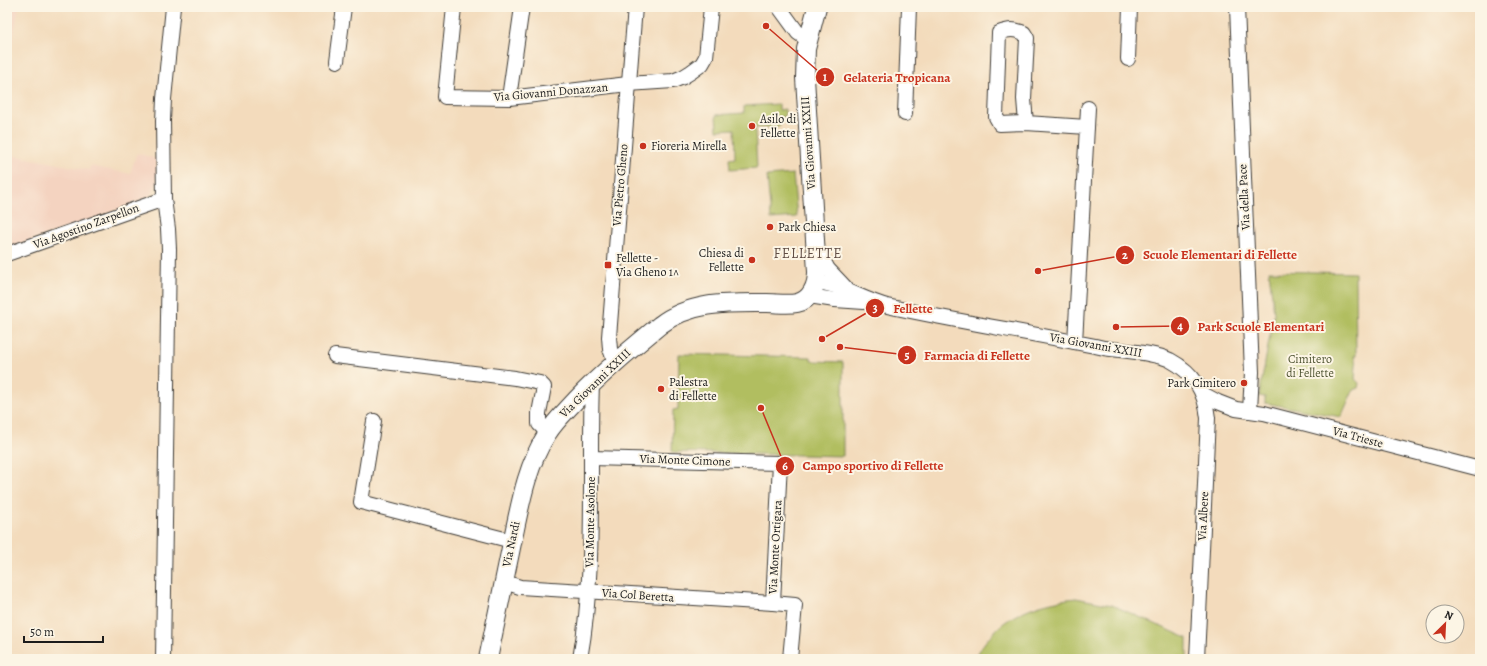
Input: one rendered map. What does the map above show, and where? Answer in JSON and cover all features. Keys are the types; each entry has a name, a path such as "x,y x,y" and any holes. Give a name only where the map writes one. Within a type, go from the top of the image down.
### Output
{"main road":[{"name":"Via Giovanni XXIII","path":"548,433 556,421 592,384 666,320 690,309 718,303 797,303 812,289 815,246 805,97 805,61 808,40 817,7"},
{"name":"Via Nardi","path":"488,659 526,480 536,454 548,433"}],"street":[{"path":"163,659 169,249 164,199 163,142 164,99 173,7"},
{"path":"338,61 344,7"},
{"name":"Via Giovanni Donazzan","path":"454,7 445,98 509,98 628,84 673,81 683,77 702,64 706,57 711,7"},
{"path":"509,98 522,7"},
{"name":"Via Pietro Gheno","path":"615,363 610,349 609,337 635,7"},
{"path":"779,7 798,33 808,40"},
{"path":"905,114 909,7"},
{"path":"1128,59 1130,7"},
{"name":"Via della Pace","path":"1237,7 1252,372 1243,410"},
{"path":"1026,123 1024,99 1026,38 1024,33 1015,29 1008,29 999,33 996,117 1000,124 1026,123 1087,127"},
{"path":"1075,342 1088,108"},
{"name":"Via Agostino Zarpellon","path":"7,254 164,199"},
{"name":"Via Giovanni XXIII","path":"815,246 828,269 838,282 854,295"},
{"name":"Via Giovanni XXIII","path":"812,289 830,285 873,303 955,321 1121,351 1160,356 1178,365 1192,377"},
{"path":"812,289 835,300 873,303"},
{"name":"Via Giovanni XXIII","path":"335,356 515,378 540,383 544,387 539,413 539,424 548,433"},
{"name":"Via Albere","path":"1192,377 1203,394 1207,405 1208,418 1197,659"},
{"name":"Via Monte Asolone","path":"580,659 589,592 592,526 592,384"},
{"name":"Via Trieste","path":"1203,394 1218,402 1243,410 1264,413 1480,469"},
{"name":"Via Trieste","path":"1208,418 1220,412 1243,410"},
{"path":"374,421 361,502 512,541"},
{"name":"Via Monte Cimone","path":"591,458 780,463"},
{"name":"Via Monte Ortigara","path":"780,463 773,602 795,605 790,659"},
{"name":"Via Col Beretta","path":"504,582 520,587 773,602"}],"shaded area":[{"path":"7,7 19,7 7,71"},
{"path":"137,153 156,159 157,184 149,197 87,221 7,249 7,154 89,170 90,166 130,174"}],"green space":[{"path":"779,104 779,110 785,109 785,117 779,117 780,126 755,128 757,168 730,170 729,159 735,158 734,129 717,130 716,115 744,113 744,106"},
{"path":"793,174 797,217 771,219 767,176"},
{"name":"Cimitero di Fellette","path":"1269,271 1355,273 1356,356 1354,356 1356,365 1355,379 1359,383 1358,388 1353,390 1341,417 1265,403 1265,397 1259,396 1274,313"},
{"path":"679,354 811,357 811,361 843,362 843,456 672,452 673,410 678,409"},
{"path":"1076,598 1112,605 1187,638 1187,659 975,659 993,632 1017,615 1030,608 1060,600"}],"place":[{"name":"Gelateria Tropicana","path":"766,26"},
{"name":"Asilo di Fellette","path":"752,126"},
{"name":"Fioreria Mirella","path":"643,146"},
{"name":"Park Chiesa","path":"770,227"},
{"name":"Chiesa di Fellette","path":"752,260"},
{"name":"Fellette - Via Gheno 1^","path":"608,265"},
{"name":"Scuole Elementari di Fellette","path":"1038,271"},
{"name":"Park Scuole Elementari","path":"1116,327"},
{"name":"Fellette","path":"822,339"},
{"name":"Farmacia di Fellette","path":"840,347"},
{"name":"Park Cimitero","path":"1244,383"},
{"name":"Palestra di Fellette","path":"661,389"},
{"name":"Campo sportivo di Fellette","path":"761,408"}],"district":[{"name":"FELLETTE","path":"808,253"}]}
